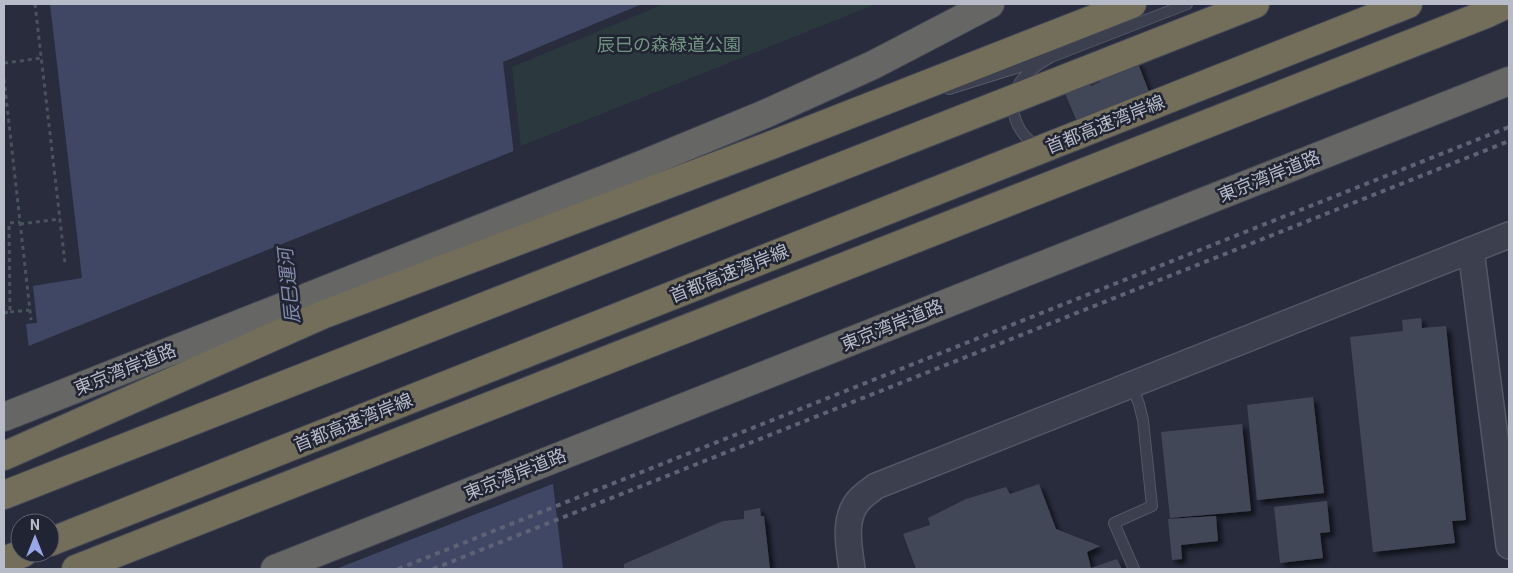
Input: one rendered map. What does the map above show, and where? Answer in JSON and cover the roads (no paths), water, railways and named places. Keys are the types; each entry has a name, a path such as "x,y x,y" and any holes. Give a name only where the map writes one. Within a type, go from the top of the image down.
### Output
{"highway":[{"name":"東京湾岸道路","path":"4,417 639,166 765,114 873,65 990,4"},
{"path":"4,456 322,315 769,146 1132,4"},
{"path":"4,494 1255,4"},
{"name":"首都高速湾岸線","path":"60,538 1408,4"},
{"path":"76,569 1496,9"},
{"name":"東京湾岸道路","path":"275,569 1509,81"}],"street":[{"path":"852,569 848,542 849,516 859,499 876,486 1509,235"},
{"path":"1471,250 1509,546"}],"lane":[{"path":"938,93 1051,57 1187,4"},
{"path":"1357,34 1366,21 1370,6"},
{"path":"1051,57 1030,71 1020,81 1013,101 1014,115 1019,129 1033,144 1047,151 1063,152"},
{"path":"769,146 910,102"},
{"path":"1131,385 1143,420 1152,506 1114,523 1134,569"}],"water":[{"name":"辰巳運河","path":"50,4 642,4 503,62 563,569 55,569 54,563 60,563 60,513 48,513 26,324 37,323 33,286 82,278"}],"railway":[{"path":"398,569 1509,127"},
{"path":"433,569 1509,141"}],"park label":[{"name":"辰巳の森緑道公園","path":"669,44"}]}
